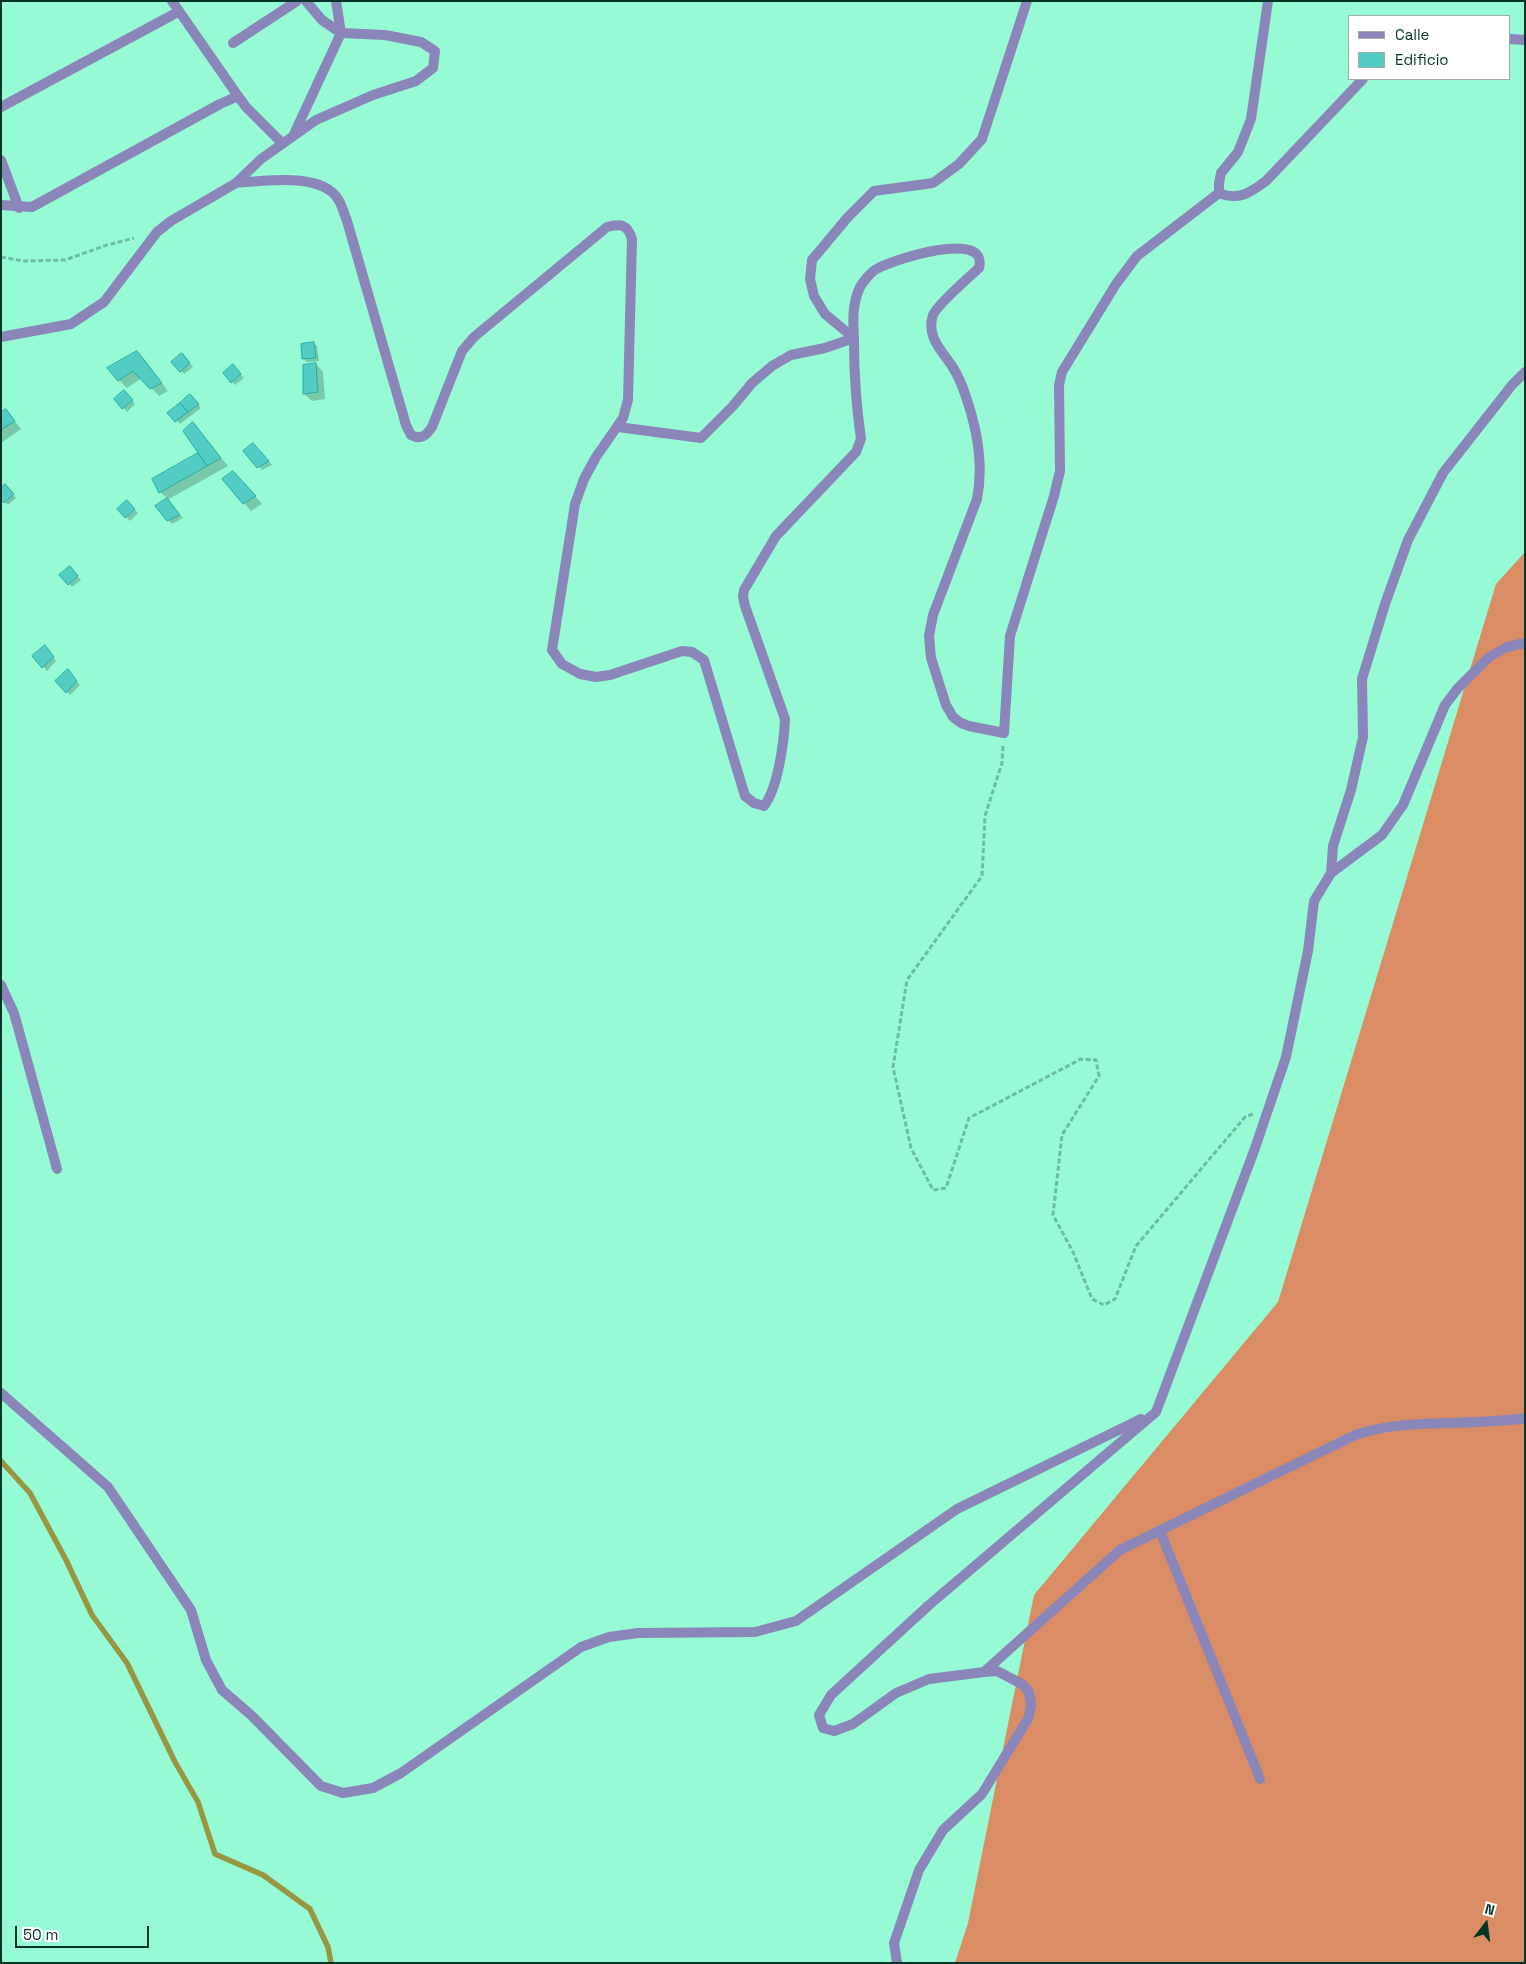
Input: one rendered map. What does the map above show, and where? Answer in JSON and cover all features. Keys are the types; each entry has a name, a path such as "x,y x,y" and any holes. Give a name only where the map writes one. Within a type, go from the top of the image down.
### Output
{"street":[{"path":"172,1 246,107 282,143"},
{"path":"233,43 297,1"},
{"path":"1,338 71,324 104,302 157,232 171,221 236,183 261,159 316,120 373,95 416,80 434,68 435,51 421,42 385,35 341,33 322,20 306,1"},
{"path":"294,135 341,33 336,1"},
{"path":"854,338 825,314 814,296 810,280 812,260 848,217 874,191 933,183 959,164 982,139 1027,1"},
{"path":"1219,193 1221,173 1238,152 1251,119 1268,1"},
{"path":"1,108 178,12"},
{"path":"1511,39 1525,40"},
{"path":"1219,193 1229,197 1239,197 1266,182 1362,80"},
{"path":"1,205 19,208 32,207 238,96"},
{"path":"1,160 19,208"},
{"path":"236,183 303,181 326,187 338,199 406,425 411,435 420,438 428,433 432,426 462,351 474,337 607,226 623,225 629,230 632,239 628,400 624,418 596,457 584,479 575,504 552,650 562,664 580,674 596,677 610,675 682,652 692,652 704,660 745,796 754,803 764,806 772,794 785,736 785,719 745,606 744,590 776,536 856,452 859,446 861,438 854,380 853,308 861,286 874,271 895,260 949,249 966,248 978,256 980,262 979,268 934,312 930,324 933,338 940,351 953,367 965,393 981,462 981,480 977,499 932,615 929,636 931,658 946,706 953,716 960,723 969,726 1004,733 1010,636 1054,496 1060,471 1059,385 1062,372 1130,264 1219,193"},
{"path":"618,427 701,438 733,406 752,383 772,366 791,355 825,348 854,338"},
{"path":"1331,873 1333,846 1351,790 1363,737 1362,679 1385,604 1408,540 1443,473 1512,385 1525,372"},
{"path":"897,1963 894,1943 919,1870 943,1830 982,1794 1029,1717 1031,1705 1029,1692 1022,1684 997,1671 984,1672 929,1679 896,1693 853,1724 834,1731 823,1728 819,1715 832,1695 928,1605 1156,1412 1269,1107 1288,1049 1308,951 1314,900 1331,873 1382,835 1403,805 1444,705 1489,657 1508,647 1525,643"},
{"path":"1,985 14,1013 57,1169"},
{"path":"1,1393 108,1486 190,1610 206,1660 222,1690 251,1714 321,1786 343,1793 373,1788 401,1773 581,1647 609,1637 638,1633 755,1632 796,1621 957,1509 1156,1412"},
{"path":"984,1672 1120,1550 1140,1538 1160,1531 1355,1435 1390,1426 1489,1422 1525,1418"},
{"path":"1160,1531 1260,1779"}],"path":[{"path":"1,257 23,261 65,260 104,246 157,232"},
{"path":"1004,733 1002,763 985,816 982,876 907,980 893,1067 911,1148 933,1190 946,1188 969,1118 1081,1059 1096,1060 1099,1076 1062,1135 1053,1215 1073,1252 1092,1299 1104,1305 1115,1299 1136,1246 1142,1238 1245,1117 1269,1107"}],"shaded area":[{"path":"1525,552 1525,1963 955,1963 968,1923 1034,1595 1278,1302 1496,584"}],"building":[{"path":"314,342 316,358 302,359 301,344"},
{"path":"137,351 162,383 150,389 133,371 118,381 107,368"},
{"path":"182,353 190,363 180,372 171,362"},
{"path":"316,363 318,392 303,394 303,365"},
{"path":"233,364 241,374 231,383 223,373"},
{"path":"124,390 133,400 122,409 114,399"},
{"path":"190,394 199,404 188,412 180,403"},
{"path":"180,403 188,412 175,422 167,413"},
{"path":"6,409 15,421 1,430 1,412"},
{"path":"193,422 221,458 207,466 183,431"},
{"path":"253,443 269,461 257,468 243,451"},
{"path":"198,453 207,466 159,493 152,479"},
{"path":"233,471 256,496 243,504 222,479"},
{"path":"5,484 14,494 4,503 1,500 1,488"},
{"path":"167,498 180,515 167,521 155,506"},
{"path":"127,500 135,509 125,518 117,509"},
{"path":"70,566 78,576 68,585 59,575"},
{"path":"45,645 54,657 42,668 32,656"},
{"path":"68,669 77,681 66,693 55,681"}],"waterway":[{"path":"1,1461 30,1493 66,1560 92,1615 127,1663 175,1762 198,1802 215,1854 263,1875 310,1909 328,1947 331,1963"}]}
